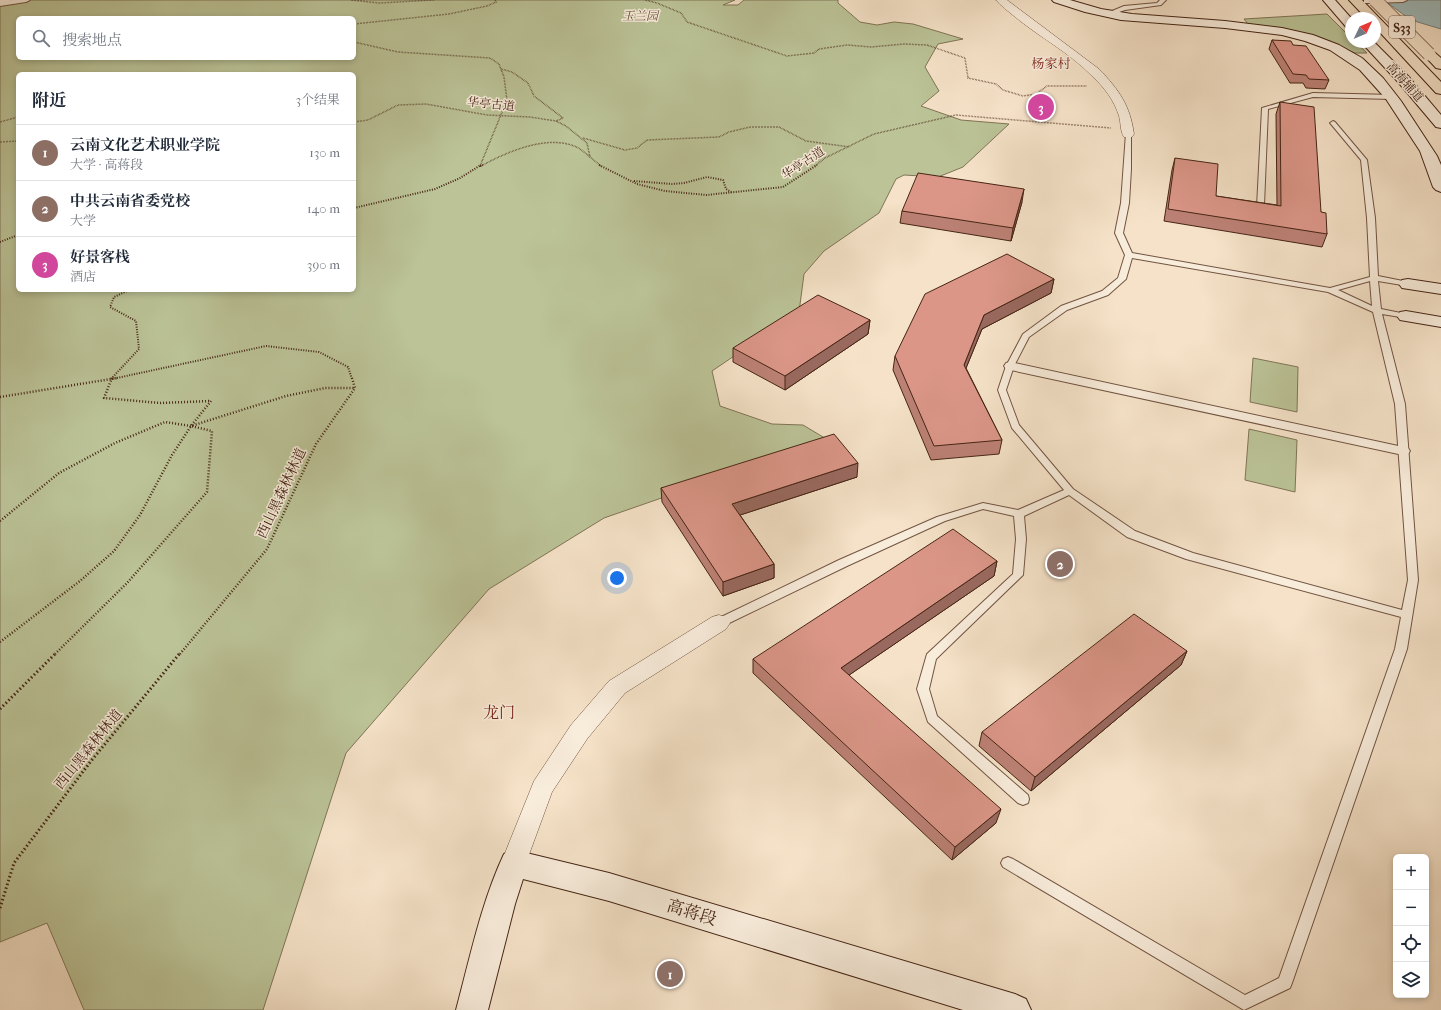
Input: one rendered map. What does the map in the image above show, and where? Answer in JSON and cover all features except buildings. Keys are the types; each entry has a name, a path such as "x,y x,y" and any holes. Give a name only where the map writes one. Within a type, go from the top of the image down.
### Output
{"highway":[{"name":"S33","path":"1355,0 1367,12"},
{"name":"S33","path":"1371,0 1441,65"},
{"name":"S33","path":"1381,26 1441,90"}],"main road":[{"path":"1058,0 1108,14 1144,20 1242,26 1277,31 1332,47 1356,61 1376,78 1392,97 1432,160 1441,187"},
{"path":"1329,1 1345,18"},
{"name":"高海辅道","path":"1373,48 1404,79 1441,124"},
{"path":"1408,284 1441,289"},
{"path":"1406,316 1441,322"},
{"path":"472,1010 500,904 514,863"},
{"name":"高蒋段","path":"514,863 608,887 1015,1010"}],"street":[{"path":"0,3 26,0"},
{"path":"1001,0 1096,72 1114,94 1124,111 1128,132"},
{"path":"1371,0 1403,0"},
{"path":"1010,366 1403,451"},
{"path":"514,863 542,788 579,732 617,687 719,623"}],"lane":[{"path":"0,3 10,0"},
{"path":"1108,14 1124,8 1159,4 1163,0"},
{"path":"1260,205 1265,108 1313,95 1392,97"},
{"path":"1008,863 1245,1003 1285,983 1401,649 1413,580 1400,404 1377,311 1371,218 1364,160 1333,123"},
{"path":"1128,132 1128,169 1125,203 1119,233 1129,256 1127,266 1122,279 1105,293 1064,308 1026,336 1010,366 1002,390 1015,426 1070,492 1131,534 1190,556 1407,614"},
{"path":"1129,256 1330,290 1377,311 1406,316"},
{"path":"1330,290 1374,278 1408,284"},
{"path":"719,623 843,563 941,519 983,506 1019,514 1070,492"},
{"path":"1019,514 1021,539 1018,575 931,656 923,689 932,719 1023,799"}],"path":[{"path":"351,0 379,3 434,0"},
{"path":"356,24 449,14 487,6 496,2 495,0"},
{"path":"644,0 657,3 682,13 687,22 787,56 814,53 819,49 847,44 871,47 904,44 928,45 954,52 965,58 968,78 996,84 1003,90 1022,96 1036,94 1047,86 1094,86 1106,84"},
{"path":"356,42 398,52 490,58 499,64 504,77 506,100 502,115 480,166"},
{"path":"501,69 512,72 528,83 534,96 564,118 556,122"},
{"name":"华亭古道","path":"356,122 368,120 398,105 412,103 451,108 487,115 530,117 556,122 566,126 587,143 590,157"},
{"name":"华亭古道","path":"632,181 643,186 665,191 706,195 754,191 783,186 803,176 825,158 874,134 956,115 1128,132"},
{"path":"0,122 16,118"},
{"path":"582,138 625,150 637,148 647,140 707,136 719,137 728,132 750,127 779,127 806,141 850,147"},
{"path":"0,142 16,141"},
{"path":"356,208 435,188 460,178 494,158 519,150 553,143 575,146 596,163 632,181 672,184 685,183 703,176 714,176 723,180 726,189 732,193"},
{"path":"0,242 16,236"},
{"path":"0,642 80,581 114,551 140,515 172,455 191,426 211,401 160,403 104,398 111,379 139,349 136,321 110,307 114,297 125,292"},
{"path":"0,397 111,379 266,346 319,352 348,367 355,388 325,388 286,396 191,426"},
{"name":"西山黑森林林道","path":"0,908 14,863 91,761 267,549 316,444 355,388"},
{"path":"0,521 59,473 115,443 165,422 212,431 207,492 127,582 0,709"}],"green space":[{"name":"玉兰园","path":"0,0 735,0 723,5 738,5 744,0 838,0 838,3 860,22 877,25 894,22 913,24 963,39 938,44 925,67 939,91 921,106 961,120 1009,124 963,167 938,177 904,175 896,179 879,213 824,251 804,274 799,312 712,371 720,406 772,424 803,425 828,440 604,518 489,589 346,753 263,1010 84,1010 47,923 0,942"},
{"path":"1327,14 1345,32 1345,48 1362,48 1367,53 1355,53 1324,40 1248,24 1244,19"},
{"path":"1253,358 1298,367 1297,412 1250,402"},
{"path":"1249,429 1297,440 1295,492 1245,480"}],"water":[{"path":"1381,0 1441,0 1441,29 1411,20 1385,1"}],"place":[{"name":"好景客栈","path":"1041,107"},
{"name":"中共云南省委党校","path":"1060,564"},
{"name":"云南文化艺术职业学院","path":"670,974"}],"district":[{"name":"杨家村","path":"1051,63"},
{"name":"龙门","path":"499,712"}]}
